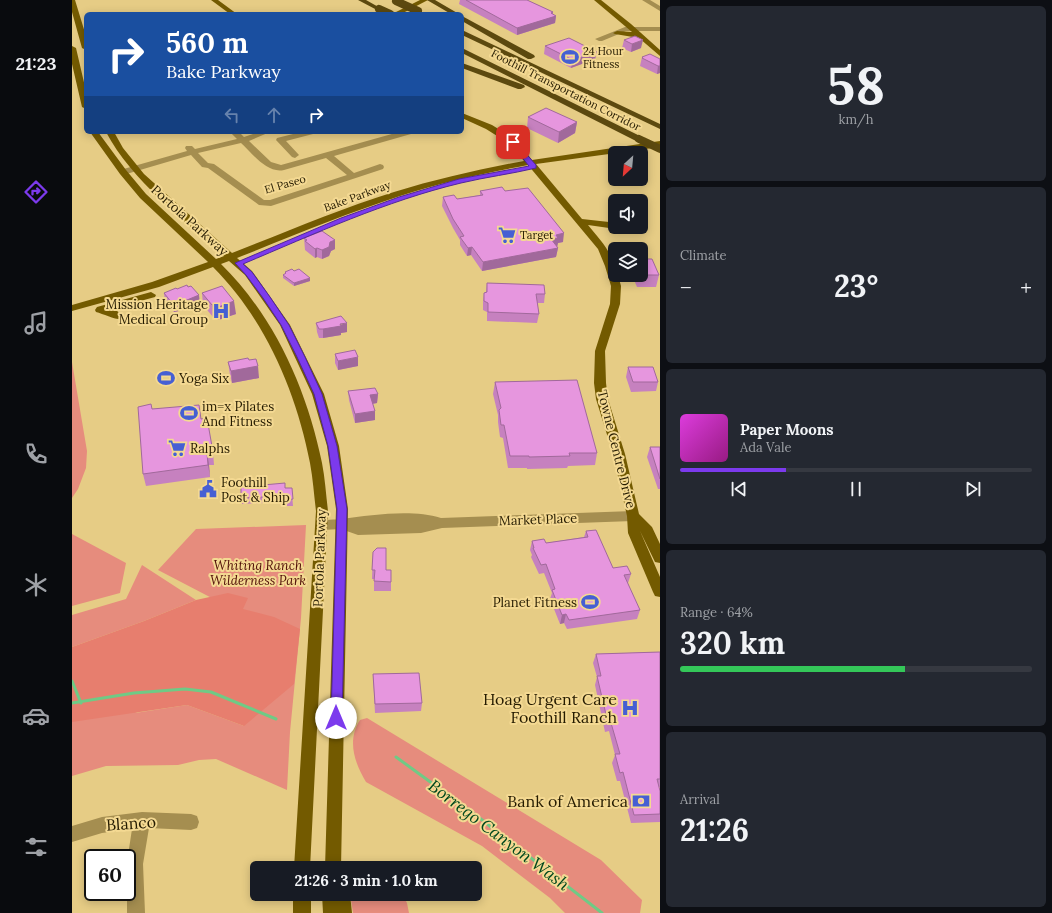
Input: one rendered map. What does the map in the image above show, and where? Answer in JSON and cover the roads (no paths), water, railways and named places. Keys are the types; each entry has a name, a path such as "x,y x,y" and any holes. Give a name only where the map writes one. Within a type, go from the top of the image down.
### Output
{"highway":[{"path":"361,0 386,12"},
{"path":"395,0 419,12"},
{"path":"430,0 452,12"},
{"path":"464,19 601,95 619,107"},
{"name":"Foothill Transportation Corridor","path":"464,33 660,127"},
{"name":"Foothill Transportation Corridor","path":"464,51 660,149"},
{"path":"464,66 541,95 639,139"}],"main road":[{"path":"72,0 84,41"},
{"path":"214,0 231,12"},
{"path":"388,12 413,0"},
{"path":"399,12 425,0"},
{"path":"597,0 612,10 635,30 644,34 660,54"},
{"path":"606,0 644,34 660,46"},
{"path":"614,34 644,34"},
{"path":"72,48 84,98"},
{"name":"Towne Centre Drive","path":"464,116 489,127 513,142 592,235 602,248 610,266 616,286 615,304 600,351 600,383 602,399 619,454 633,516 634,533 660,592"},
{"name":"Portola Parkway","path":"95,134 121,170 143,196 219,266 262,321 274,342 301,404 316,463 322,511 302,861"},
{"name":"Portola Parkway","path":"111,134 119,149 141,176 249,273 285,325 318,394 333,446 342,509 333,861"},
{"name":"Bake Parkway","path":"235,260 353,209 454,176 660,144"},
{"path":"648,151 660,149"},
{"name":"Bake Parkway","path":"72,310 219,266 402,198 459,181 532,164 608,156"},
{"path":"356,215 363,210 398,194"},
{"path":"580,221 609,225 599,228 592,235"},
{"name":"Bake Parkway","path":"72,315 98,310 176,287 219,266"},
{"path":"72,310 120,304"},
{"path":"98,310 113,313 120,317"},
{"name":"Towne Centre Drive","path":"633,516 647,530 660,558"},
{"path":"302,901 302,912"},
{"path":"331,901 332,913"},
{"path":"342,901 343,913"}],"street":[{"path":"646,0 660,9"},
{"path":"644,34 660,28"},
{"path":"598,39 635,30"},
{"path":"295,155 280,140 297,134"},
{"path":"121,170 238,135 268,164 276,167 287,167 330,155 390,134"},
{"name":"El Paseo","path":"195,149 205,165 210,166 258,202 267,203 380,167"},
{"path":"330,155 352,175"},
{"name":"Market Place","path":"322,525 342,524 358,530 421,528 442,523 633,516"},
{"path":"136,913 135,864 142,820"},
{"name":"Blanco","path":"72,834 101,824 142,820 191,822"}],"waterway":[{"path":"72,681 80,702"},
{"name":"Borrego Canyon Wash","path":"80,702 134,693 185,689 211,692 276,719"},
{"name":"Borrego Canyon Wash","path":"72,703 80,702"},
{"name":"Borrego Canyon Wash","path":"396,757 473,813 602,913"}],"place":[{"name":"24 Hour Fitness","path":"570,57"},
{"name":"Target","path":"507,235"},
{"name":"Mission Heritage Medical Group","path":"221,311"},
{"name":"Yoga Six","path":"166,378"},
{"name":"im=x Pilates And Fitness","path":"189,413"},
{"name":"Ralphs","path":"177,448"},
{"name":"Foothill Post & Ship","path":"208,489"},
{"name":"Planet Fitness","path":"590,602"},
{"name":"Hoag Urgent Care Foothill Ranch","path":"630,708"},
{"name":"Bank of America","path":"641,801"}],"park label":[{"name":"Whiting Ranch Wilderness Park","path":"258,572"}]}
